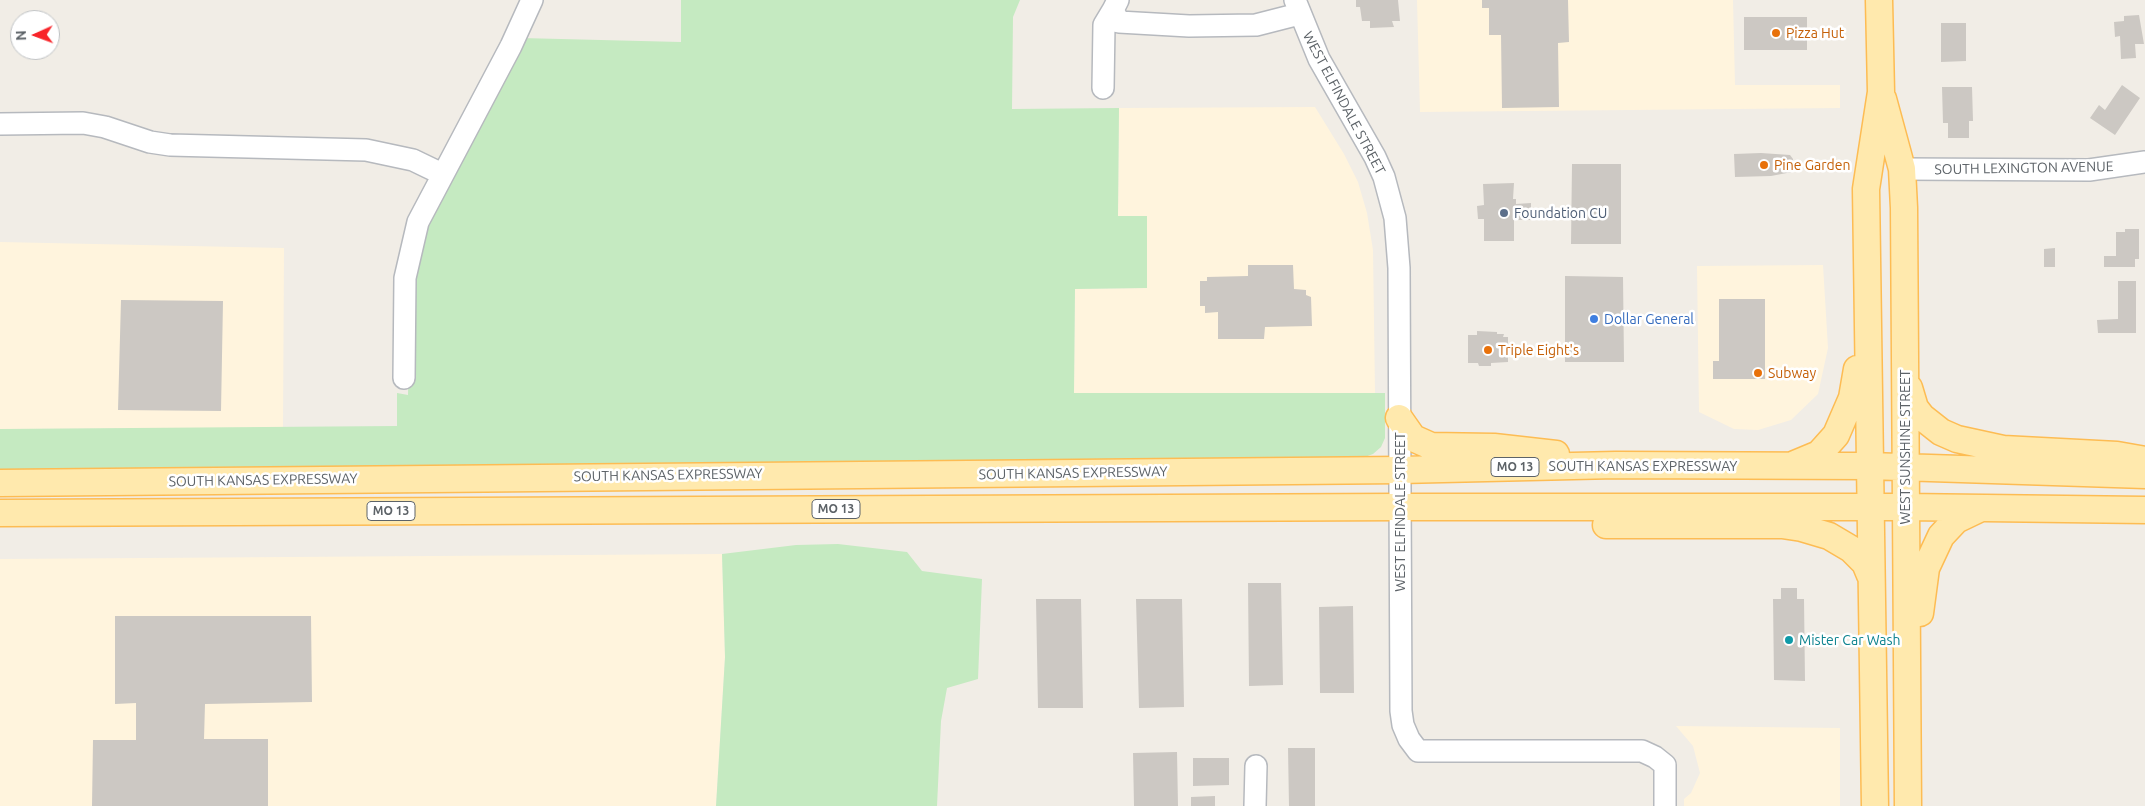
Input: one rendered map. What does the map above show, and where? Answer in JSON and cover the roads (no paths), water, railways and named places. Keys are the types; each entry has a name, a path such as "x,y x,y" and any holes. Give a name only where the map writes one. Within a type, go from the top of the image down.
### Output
{"main road":[{"name":"WEST SUNSHINE STREET","path":"1875,806 1870,575 1866,189 1881,92 1879,0"},
{"name":"WEST SUNSHINE STREET","path":"1881,92 1902,169 1906,375 1905,507 1909,806"},
{"path":"1791,466 1808,460 1828,446 1843,423 1852,398 1858,358 1866,189"},
{"path":"1906,375 1911,398 1922,417 1941,432 1957,439 2002,449 2117,455 2145,460"},
{"path":"1400,418 1413,438 1430,446 1523,449 1616,465"},
{"name":"SOUTH KANSAS EXPRESSWAY","path":"0,483 780,474 884,475 1400,470 1616,465 1869,466 2145,475"},
{"name":"MO 13","path":"0,514 1400,507 1905,507 2145,510"},
{"path":"1474,507 1592,525 1782,526 1802,528 1829,536 1851,549 1865,563 1870,575"},
{"path":"1909,806 1917,751 1920,604 1926,568 1933,550 1947,527 1961,516 1982,508"}],"street":[{"path":"404,378 405,278 418,222 511,46 532,0"},
{"path":"1115,5 1119,22 1189,26 1256,25 1297,7"},
{"path":"1103,88 1104,24 1115,5"},
{"name":"WEST ELFINDALE STREET","path":"1297,7 1319,59 1366,138 1384,177 1395,218 1399,268 1401,711 1408,739 1418,751 1642,751 1655,757 1665,766 1665,806"},
{"path":"0,124 83,124 105,126 150,142 170,144 366,150 413,160 442,174"},
{"name":"SOUTH LEXINGTON AVENUE","path":"1902,169 2088,170 2145,162"},
{"path":"1256,766 1256,806"}],"place":[{"name":"Pizza Hut","path":"1776,33"},
{"name":"Pine Garden","path":"1764,165"},
{"name":"Foundation CU","path":"1504,213"},
{"name":"Dollar General","path":"1594,319"},
{"name":"Triple Eight's","path":"1488,350"},
{"name":"Subway","path":"1758,373"},
{"name":"Mister Car Wash","path":"1789,640"}]}
